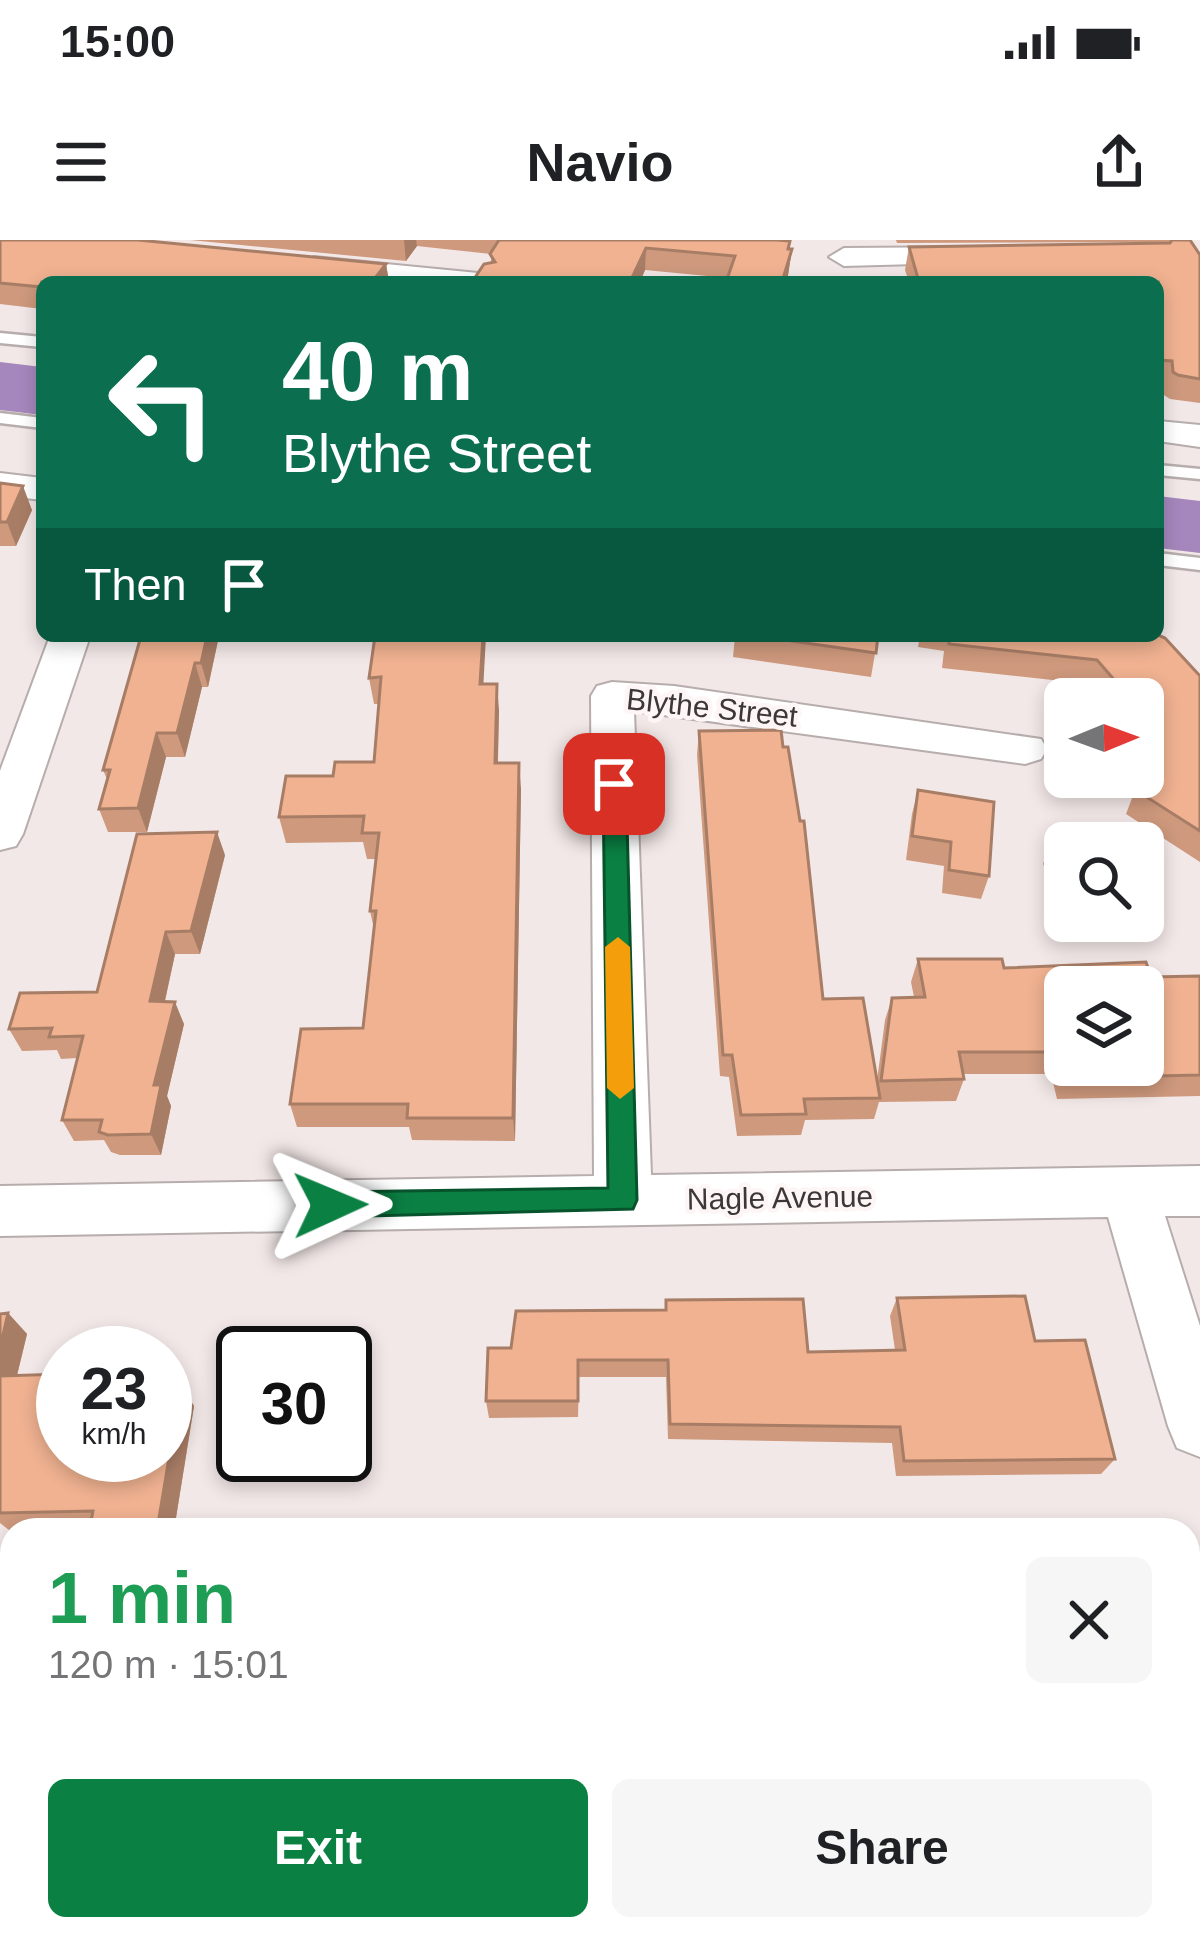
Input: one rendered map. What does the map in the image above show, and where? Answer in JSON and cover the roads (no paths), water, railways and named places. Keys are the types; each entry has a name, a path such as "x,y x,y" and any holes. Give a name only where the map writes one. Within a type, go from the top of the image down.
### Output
{"street":[{"path":"844,260 1010,256"},
{"path":"290,263 419,276"},
{"path":"1164,432 1200,436"},
{"path":"0,484 36,488"},
{"path":"0,834 68,642"},
{"name":"Blythe Street","path":"623,1200 612,696 1024,749"},
{"name":"Nagle Avenue","path":"0,1210 1200,1191"},
{"path":"1129,1192 1200,1426"}],"lane":[{"path":"0,338 36,341"},
{"path":"0,418 36,422"},
{"path":"1164,471 1200,474"},
{"path":"1164,560 1200,564"}]}
